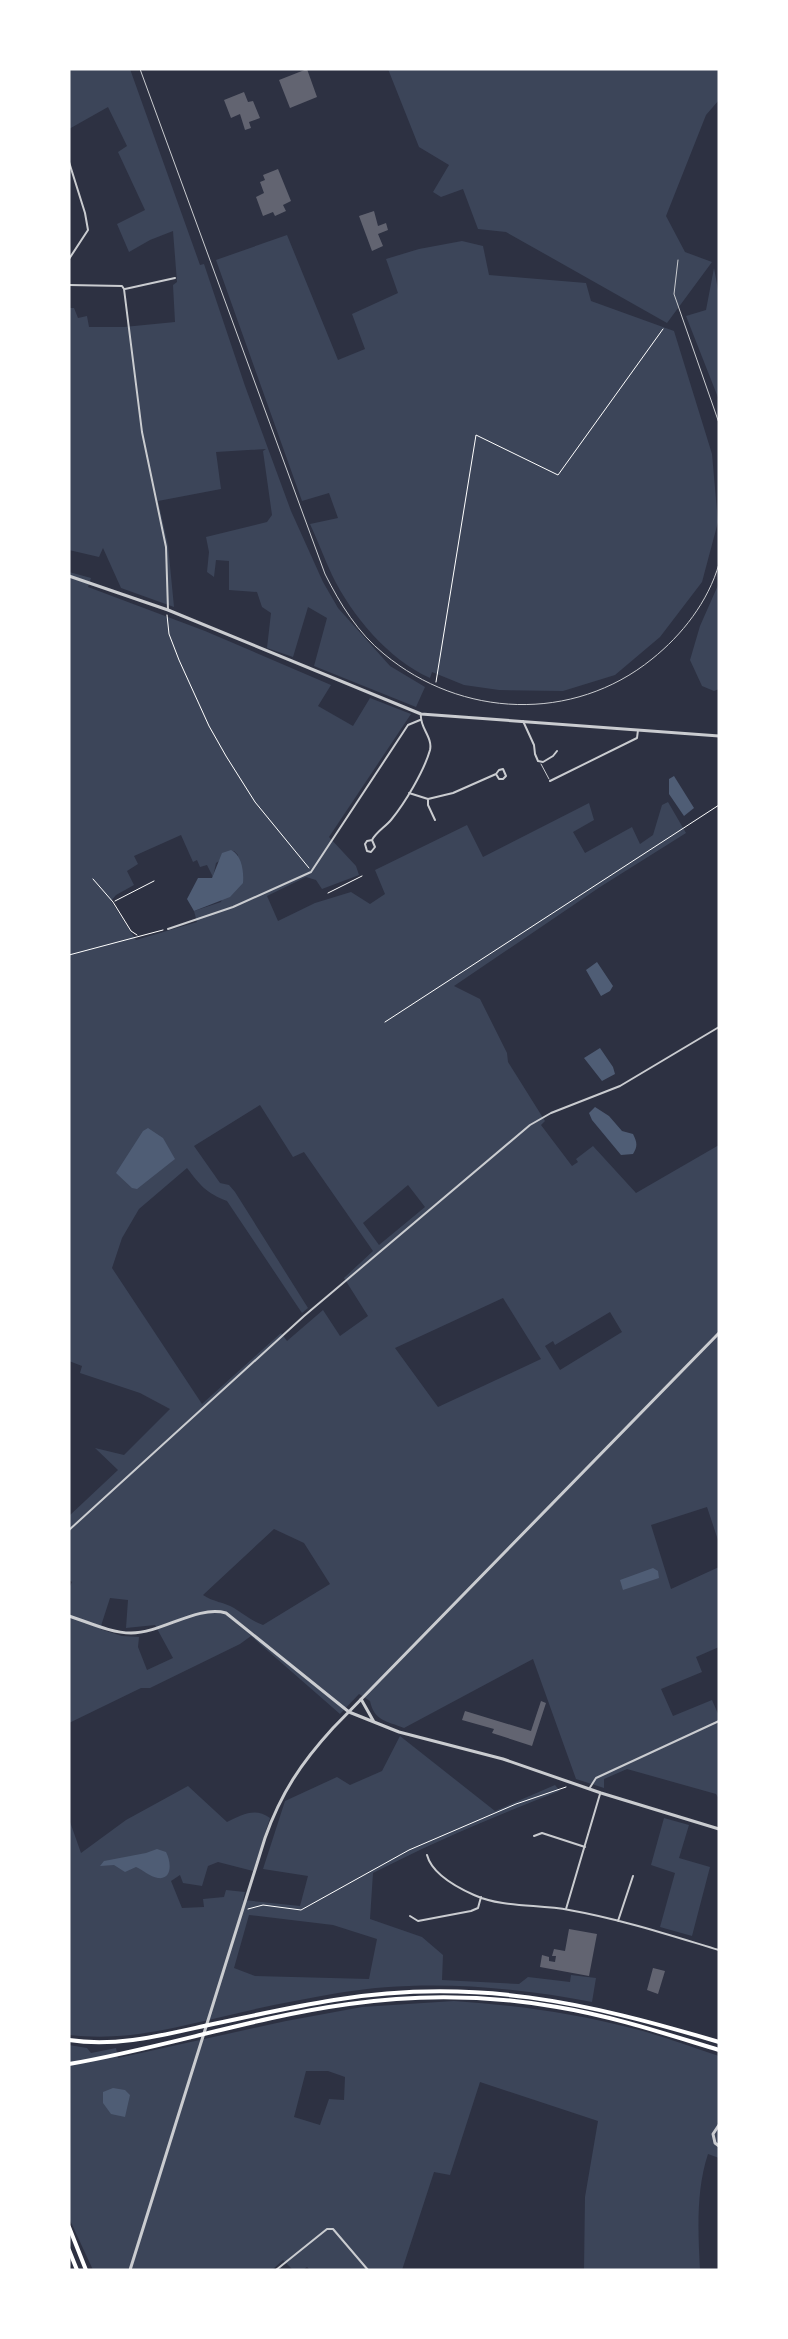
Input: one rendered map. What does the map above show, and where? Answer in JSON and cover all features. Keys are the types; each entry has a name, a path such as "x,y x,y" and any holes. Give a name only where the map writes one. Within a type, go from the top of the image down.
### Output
{"highway":[{"path":"69,2040 96,2042 136,2040 358,1996 421,1991 475,1991 527,1996 579,2005 718,2042"},
{"path":"69,2064 347,2004 404,1998 468,1997 558,2007 611,2019 719,2050"},
{"path":"69,2227 86,2270"},
{"path":"69,2250 77,2270"}],"street":[{"path":"69,162 88,230 69,259"},
{"path":"69,285 122,286 124,289 175,278"},
{"path":"124,289 142,432 166,547 168,610"},
{"path":"69,576 168,610 421,714 719,736"},
{"path":"372,840 392,819 409,793 430,749 420,720 421,714"},
{"path":"168,929 233,907 310,872 408,725 420,720"},
{"path":"524,722 540,762 553,756 557,751"},
{"path":"550,781 637,738 639,730"},
{"path":"409,793 428,799 453,793 496,774"},
{"path":"428,799 428,805 435,820"},
{"path":"69,1530 304,1316 530,1125 551,1113 620,1086 719,1027"},
{"path":"130,2270 265,1838 283,1794 305,1760 361,1699 719,1333"},
{"path":"69,1616 132,1633 159,1628 212,1612 226,1613 349,1712 399,1732 503,1759 589,1789 719,1829"},
{"path":"361,1699 375,1723"},
{"path":"589,1789 596,1778 719,1721"},
{"path":"566,1909 601,1792"},
{"path":"534,1836 542,1833 585,1847"},
{"path":"426,1855 429,1864 439,1874 458,1887 481,1897 504,1903 566,1909 618,1921 719,1950"},
{"path":"618,1921 633,1876"},
{"path":"410,1916 418,1920 471,1911 478,1908 481,1897"},
{"path":"719,2125 712,2134 715,2143 719,2146"},
{"path":"276,2270 327,2229 333,2229 368,2270"}],"lane":[{"path":"140,69 325,574 356,625 382,653 411,674 436,687 485,702 510,704 560,701 591,694 633,674 672,643 697,610 719,564"},
{"path":"678,260 674,294 719,423"},
{"path":"540,762 550,781"}],"path":[{"path":"436,687 476,435 558,475 663,329"},
{"path":"168,610 166,620 169,634 209,726 255,802 310,872"},
{"path":"385,1022 719,805"},
{"path":"328,893 362,876"},
{"path":"93,879 113,902 131,931 139,936"},
{"path":"113,902 117,897 154,881"},
{"path":"69,955 168,929"},
{"path":"243,1908 264,1905 301,1910 409,1850 516,1804 568,1786"}],"shaded area":[{"path":"69,69 130,69 200,265 204,264 245,386 291,511 323,582 338,608 390,666 425,687 416,707 314,666 327,618 308,607 293,657 267,648 271,613 262,607 257,592 229,590 229,561 216,560 214,577 207,572 209,552 206,537 267,522 272,515 263,451 266,449 216,452 221,489 158,501 168,545 174,607 121,588 103,548 99,557 69,550 69,308 74,308 78,318 87,316 89,327 124,327 175,322 173,285 177,282 173,231 129,252 117,224 145,210 118,152 127,146 108,107 69,129"},
{"path":"388,69 719,69 719,100 706,115 666,216 685,252 712,262 667,323 506,232 478,229 463,189 441,197 433,192 449,165 419,147"},
{"path":"287,235 338,360 365,349 352,314 398,293 386,259 419,249 462,241 483,246 489,275 586,283 591,301 674,331 712,454 718,522 702,582 660,637 615,675 563,691 499,690 464,685 432,672 430,678 400,660 361,621 332,575 310,524 338,518 329,493 302,501 216,260"},
{"path":"714,268 719,295 719,400 686,316 706,310"},
{"path":"69,572 91,578 88,587 205,631 331,685 318,706 353,726 370,698 411,714 329,837 356,866 359,875 322,889 316,880 306,877 267,896 278,921 315,903 351,892 370,904 385,894 375,870 467,825 483,857 589,803 594,820 573,832 585,853 632,827 640,844 653,835 662,805 668,802 686,833 600,887 454,986 480,999 507,1053 508,1062 545,1121 541,1125 572,1166 578,1162 576,1159 593,1146 636,1193 719,1145 719,1543 707,1507 651,1525 671,1589 719,1567 719,1647 696,1657 702,1672 661,1689 673,1716 712,1700 719,1716 719,1799 716,1794 627,1769 604,1779 604,1788 576,1779 533,1659 404,1728 378,1716 370,1701 359,1694 340,1714 251,1636 240,1644 150,1688 141,1688 69,1723 69,1588 72,1582 69,1580 69,1516 118,1470 95,1448 124,1455 170,1409 140,1393 80,1373 82,1366 69,1361","holes":["181,835 193,862 197,860 200,867 207,865 213,877 216,863 234,851 238,855 221,902 194,911 197,922 136,940 111,901 116,895 134,885 127,871 138,864 134,856","260,1105 293,1157 304,1152 373,1251 344,1278 368,1316 340,1336 323,1310 287,1341 281,1333 202,1404 112,1268 122,1238 139,1209 187,1168 204,1188 227,1201 302,1313 308,1308 235,1192 229,1185 220,1183 194,1146","408,1185 425,1207 379,1245 363,1223","503,1298 541,1359 438,1407 395,1348","610,1312 622,1332 560,1370 545,1346 553,1341 555,1345","274,1529 304,1543 330,1584 263,1625 230,1606 203,1595","110,1598 128,1600 126,1628 155,1625 173,1658 147,1670 138,1647 139,1637 122,1636 100,1629"]},
{"path":"719,583 719,689 714,691 702,686 690,660 700,626"},
{"path":"674,776 694,808 684,816 669,794 669,779"},
{"path":"231,850 240,860 243,869 243,883 230,897 194,911 187,899 198,878 212,878 222,853"},
{"path":"597,962 613,986 610,991 601,996 586,970"},
{"path":"600,1048 615,1074 602,1081 584,1058"},
{"path":"595,1107 609,1116 622,1131 633,1134 636,1149 633,1154 621,1155 592,1120 589,1113"},
{"path":"148,1128 163,1138 175,1159 137,1189 132,1188 116,1173 143,1131"},
{"path":"653,1568 658,1571 659,1578 623,1590 620,1580"},
{"path":"400,1736 495,1811 555,1785 560,1791 465,1829 373,1873 370,1919 422,1937 443,1955 442,1980 519,1984 528,1977 570,1982 571,1975 596,1978 592,2002 497,1988 401,1986 323,1996 144,2033 108,2037 69,2035 69,1819 81,1853 126,1820 188,1786 227,1822 249,1813 259,1813 270,1818 253,1871 218,1862 208,1866 202,1886 183,1883 180,1875 171,1881 182,1908 204,1907 203,1899 224,1897 226,1890 245,1892 243,1900 300,1906 308,1876 263,1869 285,1801 337,1777 350,1785 382,1771","holes":["249,1915 333,1925 377,1939 369,1979 255,1976 234,1968"]},
{"path":"664,1818 689,1825 679,1858 710,1867 692,1936 660,1927 675,1873 651,1865"},
{"path":"157,1849 166,1852 169,1860 170,1869 163,1878 152,1876 136,1867 125,1872 114,1865 100,1866 104,1861"},
{"path":"454,2001 543,2010 642,2031 719,2056 719,2158 708,2154 701,2182 698,2226 700,2270 584,2270 585,2197 598,2121 480,2082 450,2175 434,2172 402,2270 310,2270 307,2267 303,2270 293,2270 283,2260 272,2270 93,2270 69,2218 69,2045 87,2048 91,2053 116,2048 118,2058 286,2021 362,2007","holes":["306,2071 328,2071 345,2077 344,2100 329,2099 320,2125 294,2117"]},
{"path":"113,2088 125,2090 130,2095 125,2117 111,2114 103,2103 103,2092"}],"building":[{"path":"307,69 317,97 290,108 279,80"},
{"path":"244,92 248,102 253,101 260,118 249,122 251,128 245,130 240,114 231,118 224,100"},
{"path":"278,169 291,201 283,205 286,211 275,216 273,212 263,216 256,197 264,193 260,182 265,180 263,175"},
{"path":"374,211 378,226 386,223 388,230 378,234 383,246 372,251 359,216"},
{"path":"541,1701 546,1703 532,1746 492,1733 494,1729 462,1720 465,1711 531,1731"},
{"path":"569,1929 597,1934 589,1976 540,1967 542,1955 549,1957 549,1961 555,1962 556,1956 552,1956 554,1949 565,1951"},
{"path":"653,1968 665,1971 658,1994 647,1990"}]}
